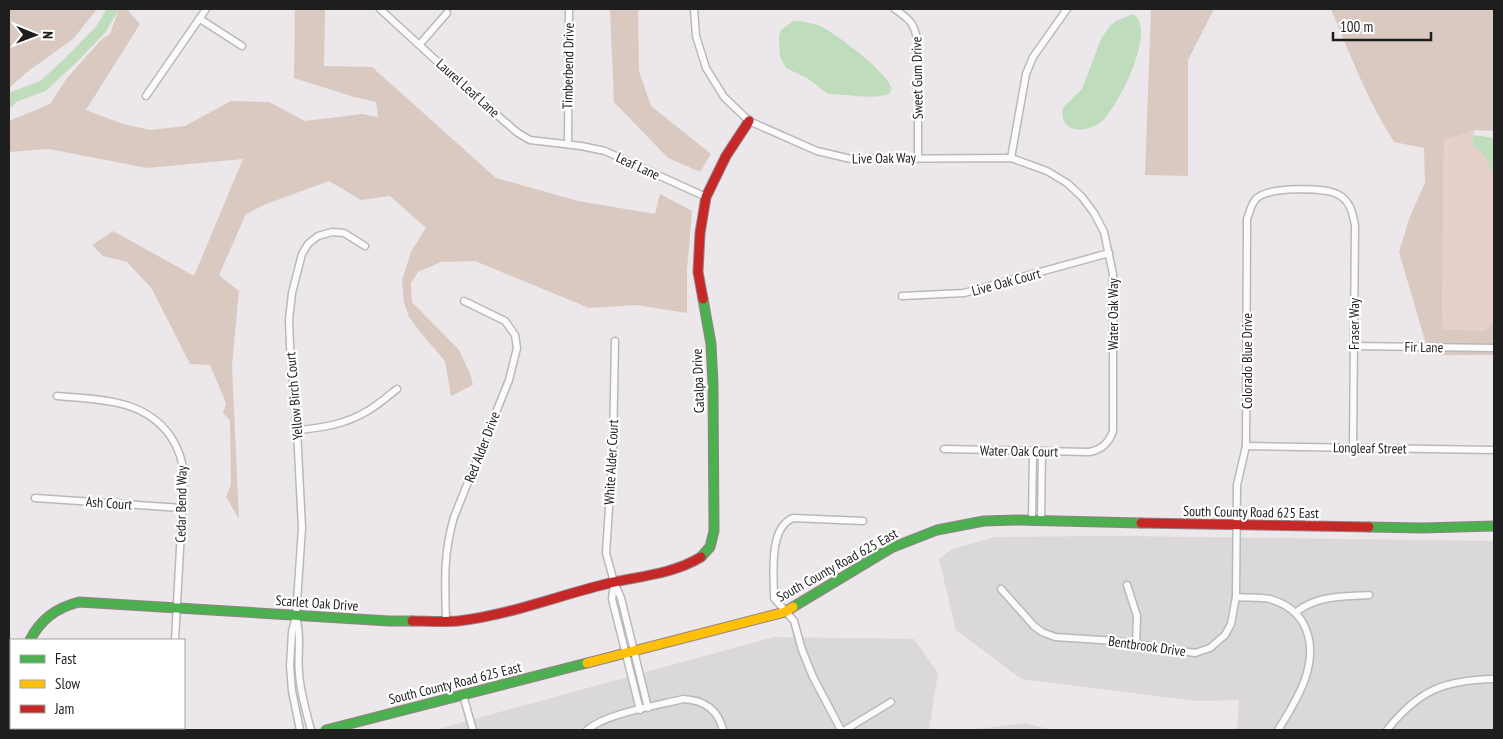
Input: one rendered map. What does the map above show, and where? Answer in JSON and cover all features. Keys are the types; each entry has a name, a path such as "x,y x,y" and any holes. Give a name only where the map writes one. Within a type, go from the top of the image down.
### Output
{"street":[{"path":"146,96 206,9"},
{"name":"Laurel Leaf Lane","path":"380,9 518,133 530,140 568,144"},
{"name":"Timberbend Drive","path":"568,144 569,9"},
{"name":"Live Oak Way","path":"694,9 696,36 706,68 724,97 749,121 817,152 840,157 862,160 918,157 1011,158"},
{"name":"Sweet Gum Drive","path":"895,9 912,22 916,30 918,43 918,157"},
{"path":"1011,158 1026,74 1033,57 1067,9"},
{"path":"420,44 447,13"},
{"path":"200,19 242,46"},
{"name":"Catalpa Drive","path":"614,582 643,577 691,563 706,552 714,536 713,384 711,344 698,272 700,233 706,197 726,156 749,121"},
{"name":"Leaf Lane","path":"568,144 605,151 706,197"},
{"name":"Water Oak Way","path":"1011,158 1047,171 1074,189 1088,204 1104,232 1113,274 1112,431 1111,437 1104,446 1093,451"},
{"name":"Colorado Blue Drive","path":"1236,526 1237,485 1246,446 1248,219 1251,207 1257,198 1268,192 1280,190 1324,190 1337,194 1346,201"},
{"name":"Fraser Way","path":"1346,201 1352,212 1355,226 1353,448"},
{"name":"Yellow Birch Court","path":"300,730 292,691 290,666 292,632 296,616 302,528 289,320 292,293 302,254 312,240 332,232 348,235 365,246"},
{"name":"Live Oak Court","path":"902,296 962,294 1108,253"},
{"name":"Red Alder Drive","path":"446,621 444,567 448,539 454,517 508,380 517,348 515,335 505,321 464,301"},
{"name":"White Alder Court","path":"615,341 613,448 606,553 614,582 612,599 629,652"},
{"name":"Fir Lane","path":"1354,346 1494,348"},
{"path":"297,430 323,428 341,422 368,411 398,389"},
{"name":"Cedar Bend Way","path":"56,396 121,403 141,410 159,423 175,443 182,460 184,476 175,639"},
{"name":"Longleaf Street","path":"1246,446 1494,450"},
{"name":"Water Oak Court","path":"944,449 1093,451"},
{"path":"1033,451 1037,521"},
{"path":"1037,521 1042,451"},
{"name":"Ash Court","path":"35,498 182,508"},
{"path":"863,520 797,518 788,520 777,535 775,545 774,598 794,621 802,650 813,677 826,704 843,730 890,702"},
{"name":"South County Road 625 East","path":"326,730 785,612 891,548 923,534 953,526 984,521 1037,521 1236,526 1463,528 1494,526"},
{"name":"Bentbrook Drive","path":"1001,589 1034,626 1048,634 1063,638 1099,639 1186,652 1198,652 1210,648 1220,640 1231,624 1236,597 1236,526"},
{"name":"South County Road 625 East","path":"1463,528 1469,530 1494,530"},
{"name":"Scarlet Oak Drive","path":"31,639 39,624 54,610 69,604 89,602 389,621 446,621 487,616 614,582"},
{"path":"1127,585 1138,616 1136,644"},
{"path":"1296,612 1308,603 1322,599 1369,595"},
{"path":"1236,597 1270,599 1284,604 1296,612 1304,624 1309,638 1310,662 1299,692 1278,730"},
{"name":"Yellow Birch Court","path":"296,616 300,631 298,670 311,730"},
{"path":"629,652 648,708"},
{"path":"629,652 640,710"},
{"path":"1387,730 1411,705 1438,688 1464,680 1494,679"},
{"path":"463,695 473,730"},
{"path":"587,730 605,719 683,699 707,704 716,713 723,730"}],"shaded area":[{"path":"9,9 97,9 73,39 27,72 9,88"},
{"path":"119,9 130,9 129,12 140,24 86,110 123,124 150,130 185,126 231,101 269,102 305,121 362,114 378,117 376,102 294,78 295,9 325,9 324,66 372,67 496,178 578,201 655,214 660,194 692,211 687,270 687,313 637,305 589,308 475,261 441,262 418,272 411,283 412,302 459,350 470,373 473,385 451,396 445,361 409,317 404,303 402,280 411,252 426,228 390,196 361,200 329,181 266,204 246,214 219,275 239,291 232,365 239,519 226,497 231,485 230,421 223,413 226,403 210,365 190,364 152,289 127,262 103,256 92,245 113,231 194,276 243,159 147,168 49,149 9,152 9,121 50,104 67,78 101,40 110,34"},
{"path":"610,9 638,9 639,71 651,106 711,154 700,172 668,158 614,102"},
{"path":"1151,9 1214,9 1188,60 1188,176 1145,175"},
{"path":"1331,9 1494,9 1494,131 1475,130 1444,139 1442,329 1485,331 1494,320 1494,355 1435,355 1426,344 1399,252 1410,216 1425,183 1424,148 1394,142 1367,93"},
{"path":"1133,14 1140,22 1141,35 1133,68 1117,100 1109,113 1096,125 1083,129 1070,127 1065,123 1063,108 1082,89 1101,39 1116,21"},
{"path":"793,21 807,22 820,26 848,44 887,80 891,88 889,94 867,97 828,94 807,78 786,68 780,56 779,37 781,30"},
{"path":"1475,130 1472,139 1473,146 1484,155 1494,177 1494,320 1485,331 1442,329 1444,138"},
{"path":"1474,135 1494,138 1494,177 1484,155 1473,146 1472,140"},
{"path":"1119,536 1494,541 1494,730 1237,730 1239,700 1196,701 1021,679 956,630 939,559 952,549 995,537"},
{"path":"774,637 914,639 938,673 929,730 434,730"},
{"path":"1025,723 1052,730 969,730"}],"waterway":[{"path":"9,102 13,97 43,86 101,29 113,9"}],"traffic: fast":[{"path":"701,557 710,547 714,531 713,384 711,344 703,299"},
{"path":"793,607 891,548 937,530 984,521 1141,523"},
{"path":"1369,527 1494,526"},
{"path":"31,639 39,626 50,615 79,602 412,621"},
{"path":"326,730 587,663"}],"traffic: slow":[{"path":"587,663 785,612 793,607"}],"traffic: jam":[{"path":"703,299 698,272 700,233 706,197 726,156 749,121"},
{"path":"1141,523 1369,527"},
{"path":"412,621 458,621 497,614 614,582 681,567 701,557"}]}
